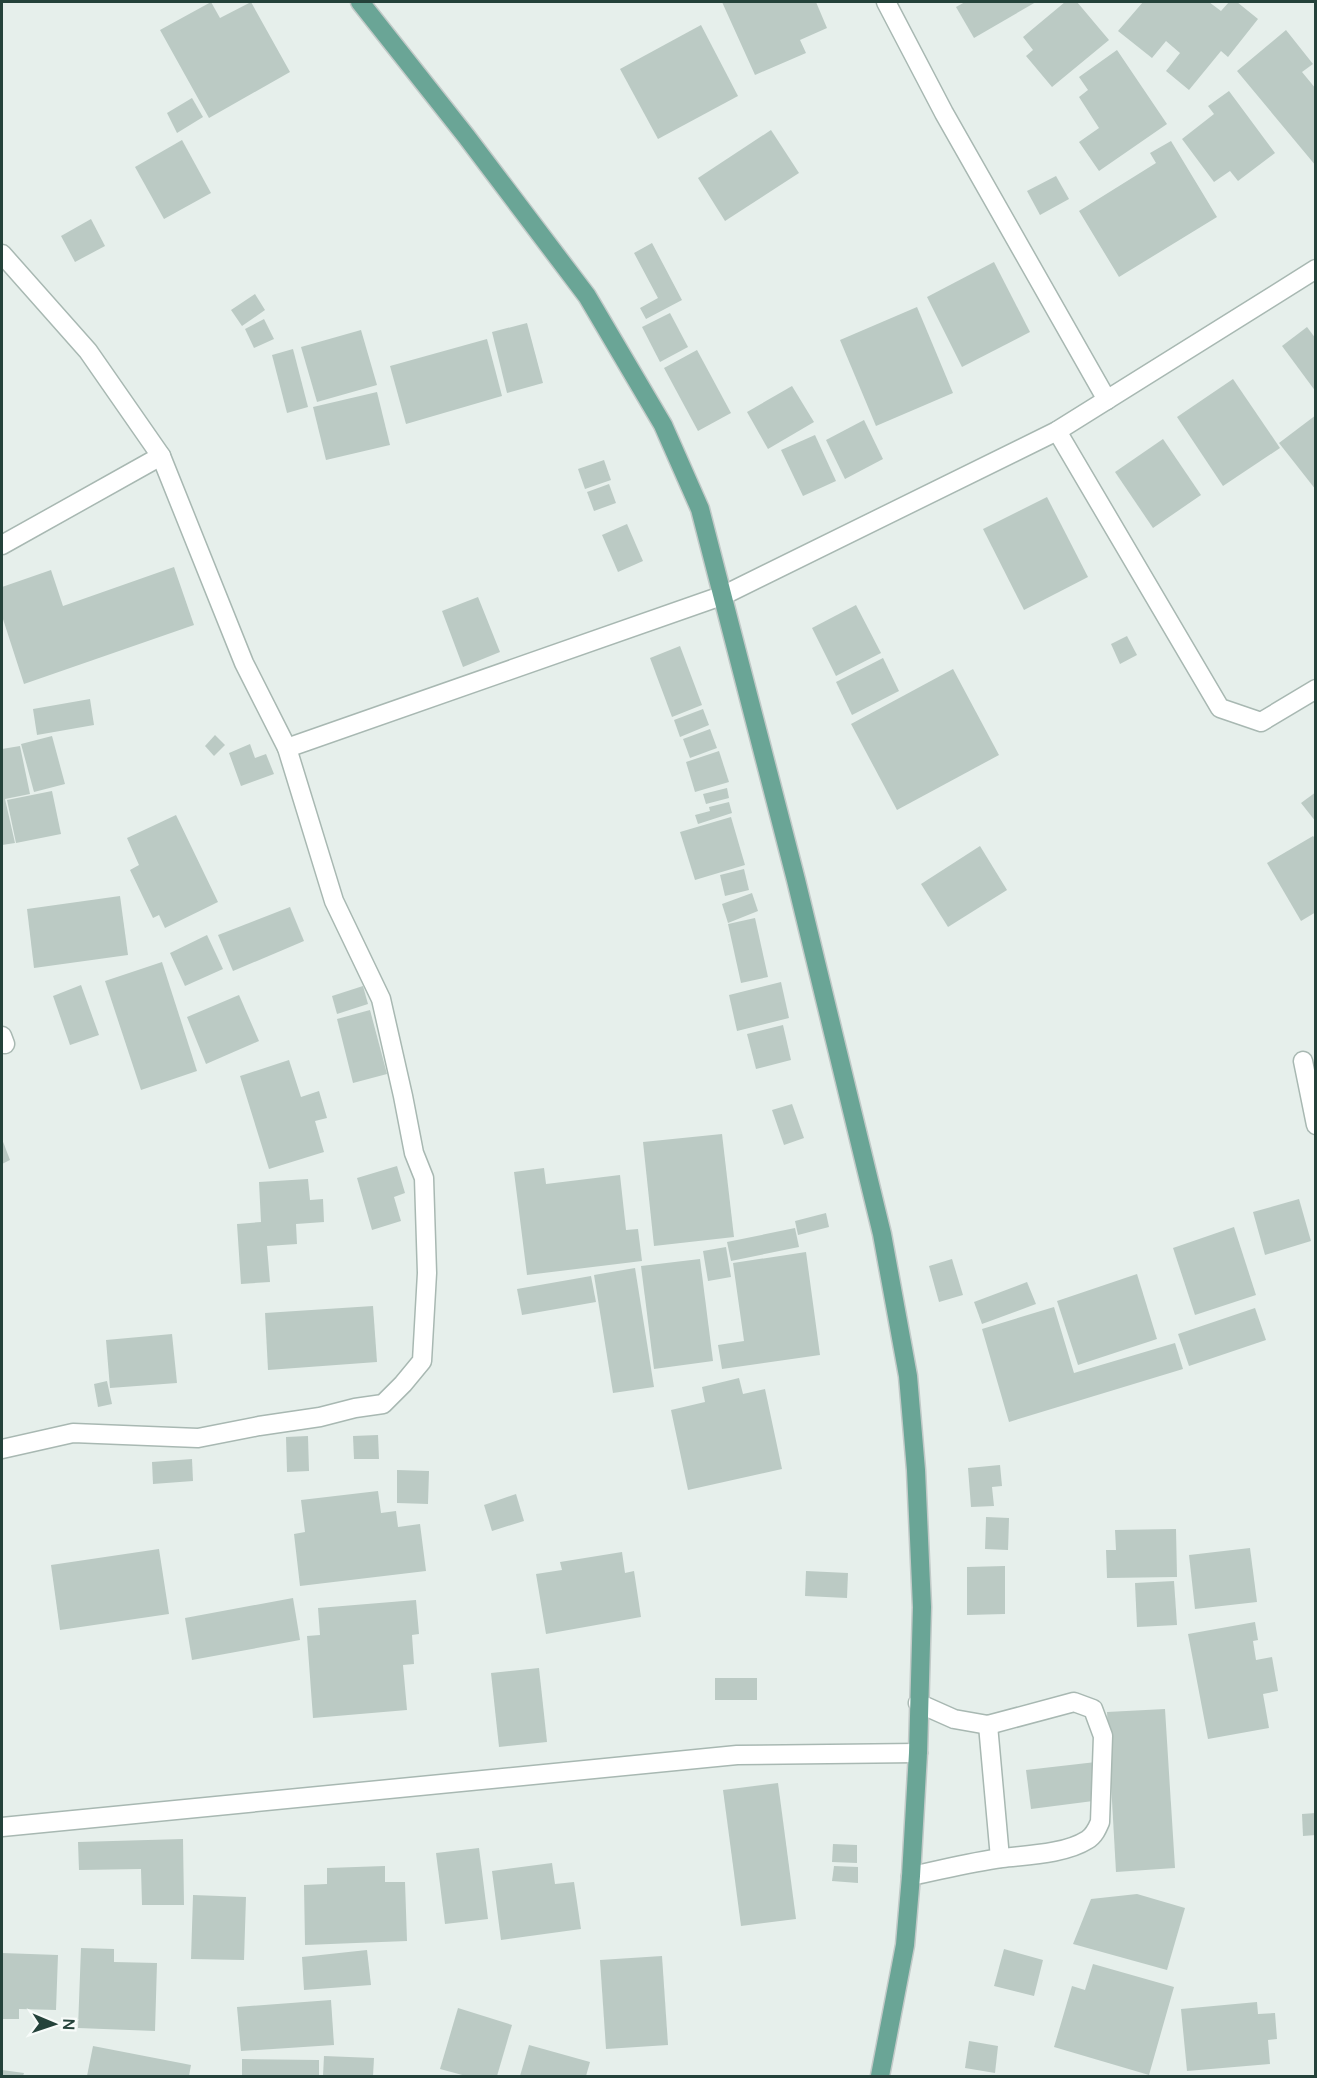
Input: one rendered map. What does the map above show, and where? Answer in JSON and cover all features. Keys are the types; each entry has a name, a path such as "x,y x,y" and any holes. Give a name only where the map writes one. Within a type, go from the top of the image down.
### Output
{"main road":[{"path":"360,2 466,136 587,296 663,425 700,509 724,595 882,1234 908,1376 916,1470 922,1607 918,1753 905,1945 880,2076"}],"street":[{"path":"886,2 944,113 1107,400"},
{"path":"2,254 88,351 161,456 244,663 287,748 334,901 381,999 414,1153 424,1178 427,1273 422,1360 383,1404 198,1438 73,1434 2,1449"},
{"path":"287,748 724,595 1056,432 1316,269"},
{"path":"1056,432 1220,708 1261,722 1316,689"},
{"path":"2,545 161,456"},
{"path":"1303,1061 1316,1125"},
{"path":"911,1876 1000,1858 1057,1850 1089,1839 1100,1822 1103,1736 1093,1709 1074,1702 988,1725 954,1719 918,1703"},
{"path":"988,1725 1000,1858"},
{"path":"2,1827 738,1755 918,1753"}],"building":[{"path":"211,2 220,18 251,2 290,72 209,118 160,30"},
{"path":"722,2 816,2 827,28 800,40 806,53 755,75"},
{"path":"965,2 1036,2 974,38 956,7"},
{"path":"1065,2 1077,2 1109,40 1052,87 1026,56 1033,50 1023,37"},
{"path":"1143,2 1209,2 1221,11 1229,2 1237,2 1258,19 1228,57 1221,51 1189,90 1166,71 1180,53 1166,41 1152,58 1118,31"},
{"path":"701,25 738,96 658,139 620,69"},
{"path":"1286,30 1313,64 1302,72 1316,89 1316,166 1237,71"},
{"path":"1117,50 1167,124 1099,171 1079,142 1099,128 1079,97 1088,90 1079,77"},
{"path":"1229,91 1275,153 1238,181 1230,171 1214,182 1182,139 1214,114 1208,106"},
{"path":"192,98 203,117 177,133 167,113"},
{"path":"771,130 799,173 725,221 698,178"},
{"path":"182,140 211,193 164,219 135,167"},
{"path":"1171,141 1217,217 1119,277 1079,211 1156,163 1150,153"},
{"path":"1056,176 1069,199 1040,215 1027,191"},
{"path":"91,219 105,246 75,262 61,236"},
{"path":"652,243 682,300 646,319 640,308 658,298 634,253"},
{"path":"994,262 1030,332 962,367 927,297"},
{"path":"255,294 265,310 242,326 231,310"},
{"path":"917,307 953,393 876,426 840,340"},
{"path":"670,313 688,347 660,362 642,327"},
{"path":"264,319 274,339 254,348 245,329"},
{"path":"527,323 543,383 507,393 492,332"},
{"path":"1307,327 1316,339 1316,392 1282,346"},
{"path":"361,330 377,385 317,402 301,347"},
{"path":"487,339 502,396 406,424 390,366"},
{"path":"293,349 308,407 287,413 272,355"},
{"path":"697,350 731,413 698,431 664,368"},
{"path":"1233,379 1280,448 1223,486 1177,417"},
{"path":"792,386 814,422 768,449 747,412"},
{"path":"377,392 390,445 326,460 313,407"},
{"path":"1316,415 1316,490 1279,443"},
{"path":"864,420 883,459 845,479 826,440"},
{"path":"815,435 836,481 803,496 781,450"},
{"path":"1163,439 1201,495 1153,528 1115,472"},
{"path":"604,460 611,480 585,489 578,469"},
{"path":"609,484 616,503 594,511 587,492"},
{"path":"1047,497 1088,577 1024,610 983,529"},
{"path":"627,524 643,561 618,572 602,535"},
{"path":"174,567 194,625 24,684 2,616 2,587 51,570 63,606"},
{"path":"478,597 500,652 463,667 442,611"},
{"path":"856,605 881,653 836,676 812,628"},
{"path":"1127,636 1137,655 1120,664 1111,644"},
{"path":"680,646 702,705 672,717 650,658"},
{"path":"883,658 899,691 852,715 836,682"},
{"path":"953,669 999,755 897,810 851,724"},
{"path":"90,699 94,725 37,735 33,709"},
{"path":"703,709 709,725 680,737 674,720"},
{"path":"710,729 717,748 690,758 683,739"},
{"path":"215,735 225,745 214,756 205,746"},
{"path":"52,736 65,784 34,792 21,744"},
{"path":"250,744 255,758 266,754 274,774 241,786 229,753"},
{"path":"20,746 30,794 5,799 15,843 2,845 2,749"},
{"path":"719,751 729,782 695,792 686,762"},
{"path":"727,788 729,798 706,804 703,794"},
{"path":"52,791 61,834 16,843 7,800"},
{"path":"1316,792 1316,822 1301,803"},
{"path":"729,802 732,813 698,824 695,815 710,811 709,807"},
{"path":"176,815 218,902 165,928 159,915 153,918 130,870 139,865 127,838"},
{"path":"731,817 745,865 695,880 680,832"},
{"path":"1313,836 1316,839 1316,912 1301,921 1267,863"},
{"path":"980,846 1007,890 948,927 921,884"},
{"path":"744,869 749,890 725,896 720,875"},
{"path":"752,893 758,911 728,923 722,904"},
{"path":"120,896 128,955 34,968 27,909"},
{"path":"290,907 304,941 233,971 218,935"},
{"path":"755,918 768,977 741,983 728,924"},
{"path":"207,935 223,969 185,986 170,953"},
{"path":"162,962 197,1071 141,1090 105,981"},
{"path":"781,982 789,1018 737,1031 729,995"},
{"path":"81,985 99,1035 70,1045 53,996"},
{"path":"363,986 368,1004 337,1014 332,996"},
{"path":"239,995 259,1041 206,1064 187,1017"},
{"path":"370,1010 387,1074 353,1083 337,1019"},
{"path":"783,1025 791,1060 756,1069 747,1034"},
{"path":"289,1060 301,1097 319,1091 327,1118 315,1121 324,1152 269,1169 240,1076"},
{"path":"792,1104 804,1138 784,1145 772,1110"},
{"path":"722,1134 734,1237 654,1246 643,1142"},
{"path":"2,1139 10,1160 2,1164"},
{"path":"397,1166 405,1193 394,1197 401,1221 372,1230 357,1178"},
{"path":"544,1168 546,1184 620,1175 626,1230 638,1229 642,1261 527,1275 514,1172"},
{"path":"308,1179 310,1200 323,1199 324,1222 296,1224 297,1244 267,1246 270,1282 241,1284 237,1224 261,1222 259,1182"},
{"path":"1299,1199 1311,1241 1265,1255 1253,1212"},
{"path":"826,1213 829,1227 798,1235 795,1221"},
{"path":"1234,1227 1256,1295 1195,1315 1173,1248"},
{"path":"795,1228 799,1247 731,1261 727,1242"},
{"path":"726,1247 731,1277 708,1281 703,1251"},
{"path":"806,1252 820,1355 722,1369 718,1345 744,1341 733,1263"},
{"path":"700,1259 713,1361 654,1369 641,1266"},
{"path":"952,1259 963,1295 939,1302 929,1266"},
{"path":"635,1268 654,1387 613,1393 594,1275"},
{"path":"1137,1274 1157,1339 1078,1365 1057,1301"},
{"path":"591,1276 596,1302 522,1315 517,1289"},
{"path":"1027,1282 1036,1304 982,1324 974,1302"},
{"path":"373,1306 377,1362 268,1370 265,1313"},
{"path":"1054,1307 1074,1373 1175,1343 1183,1369 1009,1422 982,1329"},
{"path":"1255,1308 1266,1340 1189,1366 1178,1334"},
{"path":"172,1334 177,1383 110,1388 106,1340"},
{"path":"739,1378 743,1394 765,1389 782,1469 688,1490 671,1410 705,1402 702,1387"},
{"path":"107,1381 112,1404 98,1407 94,1384"},
{"path":"378,1435 379,1459 354,1459 353,1436"},
{"path":"308,1436 309,1471 287,1472 286,1437"},
{"path":"192,1459 193,1481 153,1484 152,1462"},
{"path":"1000,1465 1002,1486 992,1487 994,1506 971,1507 968,1468"},
{"path":"397,1470 429,1471 428,1504 397,1503"},
{"path":"378,1491 381,1513 396,1511 398,1527 420,1524 426,1571 300,1586 294,1534 305,1532 301,1500"},
{"path":"516,1494 524,1521 492,1531 484,1505"},
{"path":"986,1517 1009,1518 1008,1550 985,1549"},
{"path":"1176,1529 1177,1577 1107,1578 1106,1550 1116,1550 1115,1530"},
{"path":"1250,1548 1257,1602 1195,1609 1189,1555"},
{"path":"159,1549 169,1614 60,1630 51,1565"},
{"path":"622,1552 625,1573 634,1571 641,1617 546,1634 536,1574 562,1570 560,1562"},
{"path":"1005,1566 1005,1614 967,1615 967,1567"},
{"path":"806,1571 848,1573 847,1598 805,1596"},
{"path":"1174,1581 1177,1625 1137,1627 1135,1583"},
{"path":"293,1598 300,1640 192,1660 185,1618"},
{"path":"416,1600 419,1634 412,1635 414,1664 403,1665 407,1710 313,1718 307,1636 320,1635 318,1608"},
{"path":"1255,1622 1258,1640 1253,1641 1256,1660 1272,1657 1278,1691 1263,1694 1269,1728 1208,1739 1188,1634"},
{"path":"539,1668 547,1742 499,1747 491,1673"},
{"path":"715,1678 757,1678 757,1700 715,1700"},
{"path":"1165,1709 1175,1868 1116,1872 1107,1712"},
{"path":"1096,1762 1101,1800 1031,1809 1026,1770"},
{"path":"778,1783 796,1919 741,1926 723,1790"},
{"path":"1316,1813 1316,1835 1303,1836 1302,1814"},
{"path":"183,1839 184,1905 142,1905 141,1869 79,1870 78,1842"},
{"path":"833,1844 857,1845 857,1863 832,1862"},
{"path":"479,1848 488,1919 445,1924 436,1853"},
{"path":"552,1863 555,1884 574,1882 581,1929 501,1940 492,1871"},
{"path":"385,1866 385,1882 405,1882 407,1941 305,1945 304,1885 327,1884 327,1868"},
{"path":"834,1866 858,1867 858,1883 832,1881"},
{"path":"1137,1894 1185,1908 1167,1970 1073,1944 1091,1899"},
{"path":"193,1895 246,1897 244,1960 191,1959"},
{"path":"81,1948 114,1949 114,1962 157,1963 155,2031 78,2028"},
{"path":"1004,1949 1043,1960 1034,1996 994,1986"},
{"path":"367,1950 371,1985 304,1990 302,1957"},
{"path":"2,1953 58,1955 56,2010 19,2009 19,2019 2,2019"},
{"path":"662,1956 668,2045 606,2049 600,1960"},
{"path":"1093,1964 1174,1987 1149,2075 1054,2047 1072,1986 1085,1990"},
{"path":"331,2000 334,2045 241,2051 237,2007"},
{"path":"1257,2002 1258,2014 1275,2013 1277,2039 1268,2040 1270,2064 1187,2071 1181,2009"},
{"path":"458,2008 512,2025 497,2076 466,2076 440,2069"},
{"path":"969,2041 998,2046 995,2073 965,2068"},
{"path":"529,2045 590,2062 586,2076 520,2076"},
{"path":"93,2046 191,2065 189,2076 87,2076"},
{"path":"324,2056 374,2058 373,2076 323,2076"},
{"path":"242,2059 319,2060 319,2076 242,2076"},
{"path":"2,2070 24,2073 23,2076 2,2076"}]}
